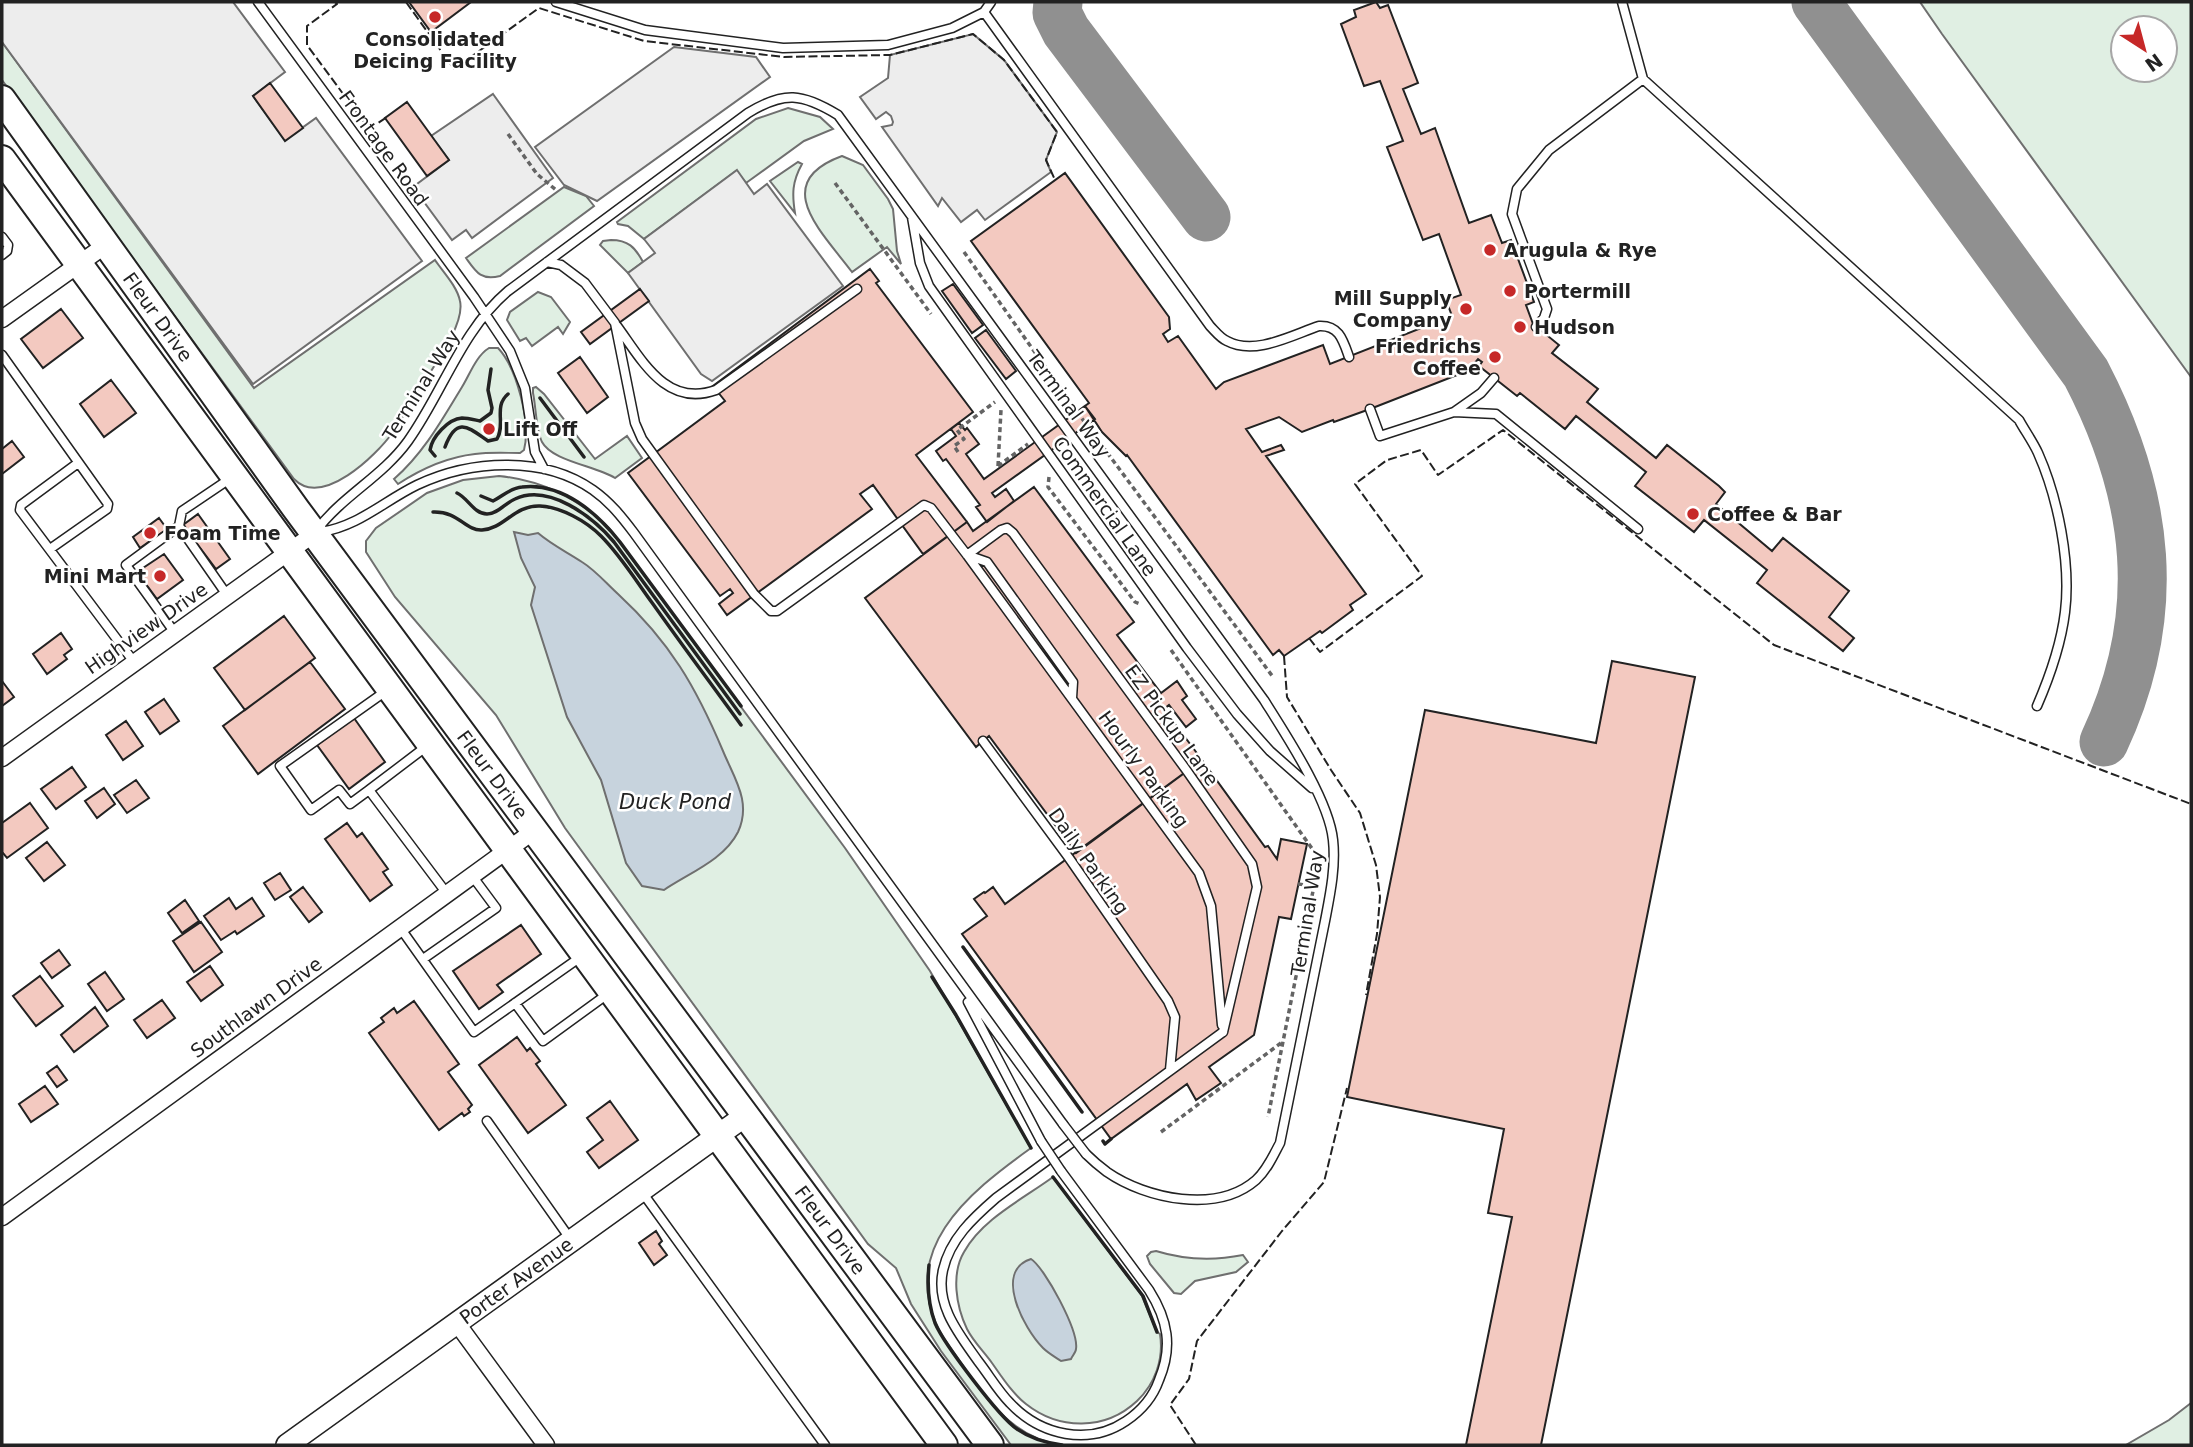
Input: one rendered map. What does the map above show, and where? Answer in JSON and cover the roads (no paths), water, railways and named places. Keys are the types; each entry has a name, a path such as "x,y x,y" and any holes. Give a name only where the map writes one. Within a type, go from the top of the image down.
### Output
{"main road":[{"name":"Fleur Drive","path":"2,99 314,533 990,1445"},
{"name":"Fleur Drive","path":"2,159 944,1445"}],"street":[{"path":"2,319 107,244"},
{"name":"Highview Drive","path":"2,758 314,533"},
{"name":"Southlawn Drive","path":"2,1217 536,830"},
{"name":"Porter Avenue","path":"287,1445 745,1116"},
{"path":"456,1322 546,1445"}],"lane":[{"name":"Frontage Road","path":"258,2 485,313"},
{"path":"556,2 645,30 783,48 888,45 952,28 984,12 991,2"},
{"path":"1622,2 1643,79 2019,420 2037,451 2051,489 2066,566 2066,610 2062,633 2053,667 2037,706"},
{"path":"984,12 1210,326 1224,340 1235,345 1255,347 1328,325 1336,329 1342,337 1349,357"},
{"path":"1536,327 1544,318 1547,309 1512,214 1517,189 1549,150 1643,79"},
{"name":"Terminal Way","path":"788,97 821,104 838,115 1264,700 1298,756 1325,810 1333,836 1331,887 1280,1143 1269,1164 1256,1180 1220,1198 1178,1198 1154,1193 1128,1183 1107,1172 1086,1154 620,515 590,488 544,469 506,465 477,467 444,474 415,486 360,520 337,530 314,533 330,513 370,481 407,442 469,335 485,313 508,291 767,101 788,97"},
{"name":"Commercial Lane","path":"911,214 920,263 929,286 1237,714 1270,751 1315,790"},
{"path":"2,237 8,246 2,255"},
{"path":"547,262 561,265 585,283 653,374 665,386 682,393 706,394 716,390 857,289"},
{"path":"485,313 519,369 535,452 544,469"},
{"path":"615,323 635,423 642,439 754,594 771,611 777,611 924,505 931,508 967,555"},
{"path":"2,355 108,507 50,550"},
{"path":"1370,409 1380,436 1454,412 1481,393 1494,378"},
{"path":"1454,412 1496,414 1638,529"},
{"path":"78,463 20,508 134,662"},
{"path":"175,632 126,565 179,526 182,511 234,476"},
{"path":"179,526 228,596"},
{"name":"EZ Pickup Lane","path":"967,555 1001,530 1007,528 1013,533 1252,864 1257,887 1223,1032"},
{"name":"Hourly Parking","path":"967,555 1199,873 1211,906 1223,1032"},
{"path":"389,688 280,766 311,810 340,790 350,804 430,744"},
{"name":"Daily Parking","path":"983,741 1069,858 1168,1001 1175,1017 1170,1070"},
{"path":"369,790 448,895"},
{"path":"423,959 496,908 473,877"},
{"path":"401,929 474,1032 585,955"},
{"path":"957,980 1041,1141 1061,1171 1160,1307 1168,1338 1163,1370 1149,1400 1133,1416 1115,1428 1096,1435 1052,1431 1034,1422 1010,1403 956,1330 946,1311 943,1296 943,1271 951,1248 967,1224 982,1210 1170,1070 1223,1032"},
{"path":"515,1003 543,1041 612,992"},
{"path":"486,1121 571,1240"},
{"path":"641,1190 825,1445"}],"water":[{"name":"Duck Pond","path":"514,532 528,535 538,533 587,565 653,630 680,666 703,706 740,790 742,821 732,842 715,858 664,890 642,886 626,863 601,780 567,717 531,605 535,587 521,558"},
{"path":"1031,1259 1044,1274 1067,1315 1076,1340 1076,1350 1071,1359 1061,1361 1045,1350 1021,1315 1013,1287 1014,1275 1020,1265"}],"place":[{"name":"Consolidated Deicing Facility","path":"435,17"},
{"name":"Arugula & Rye","path":"1490,250"},
{"name":"Portermill","path":"1510,291"},
{"name":"Mill Supply Company","path":"1466,309"},
{"name":"Hudson","path":"1520,327"},
{"name":"Friedrichs Coffee","path":"1495,357"},
{"name":"Lift Off","path":"489,429"},
{"name":"Coffee & Bar","path":"1693,514"},
{"name":"Foam Time","path":"150,533"},
{"name":"Mini Mart","path":"160,576"}]}
